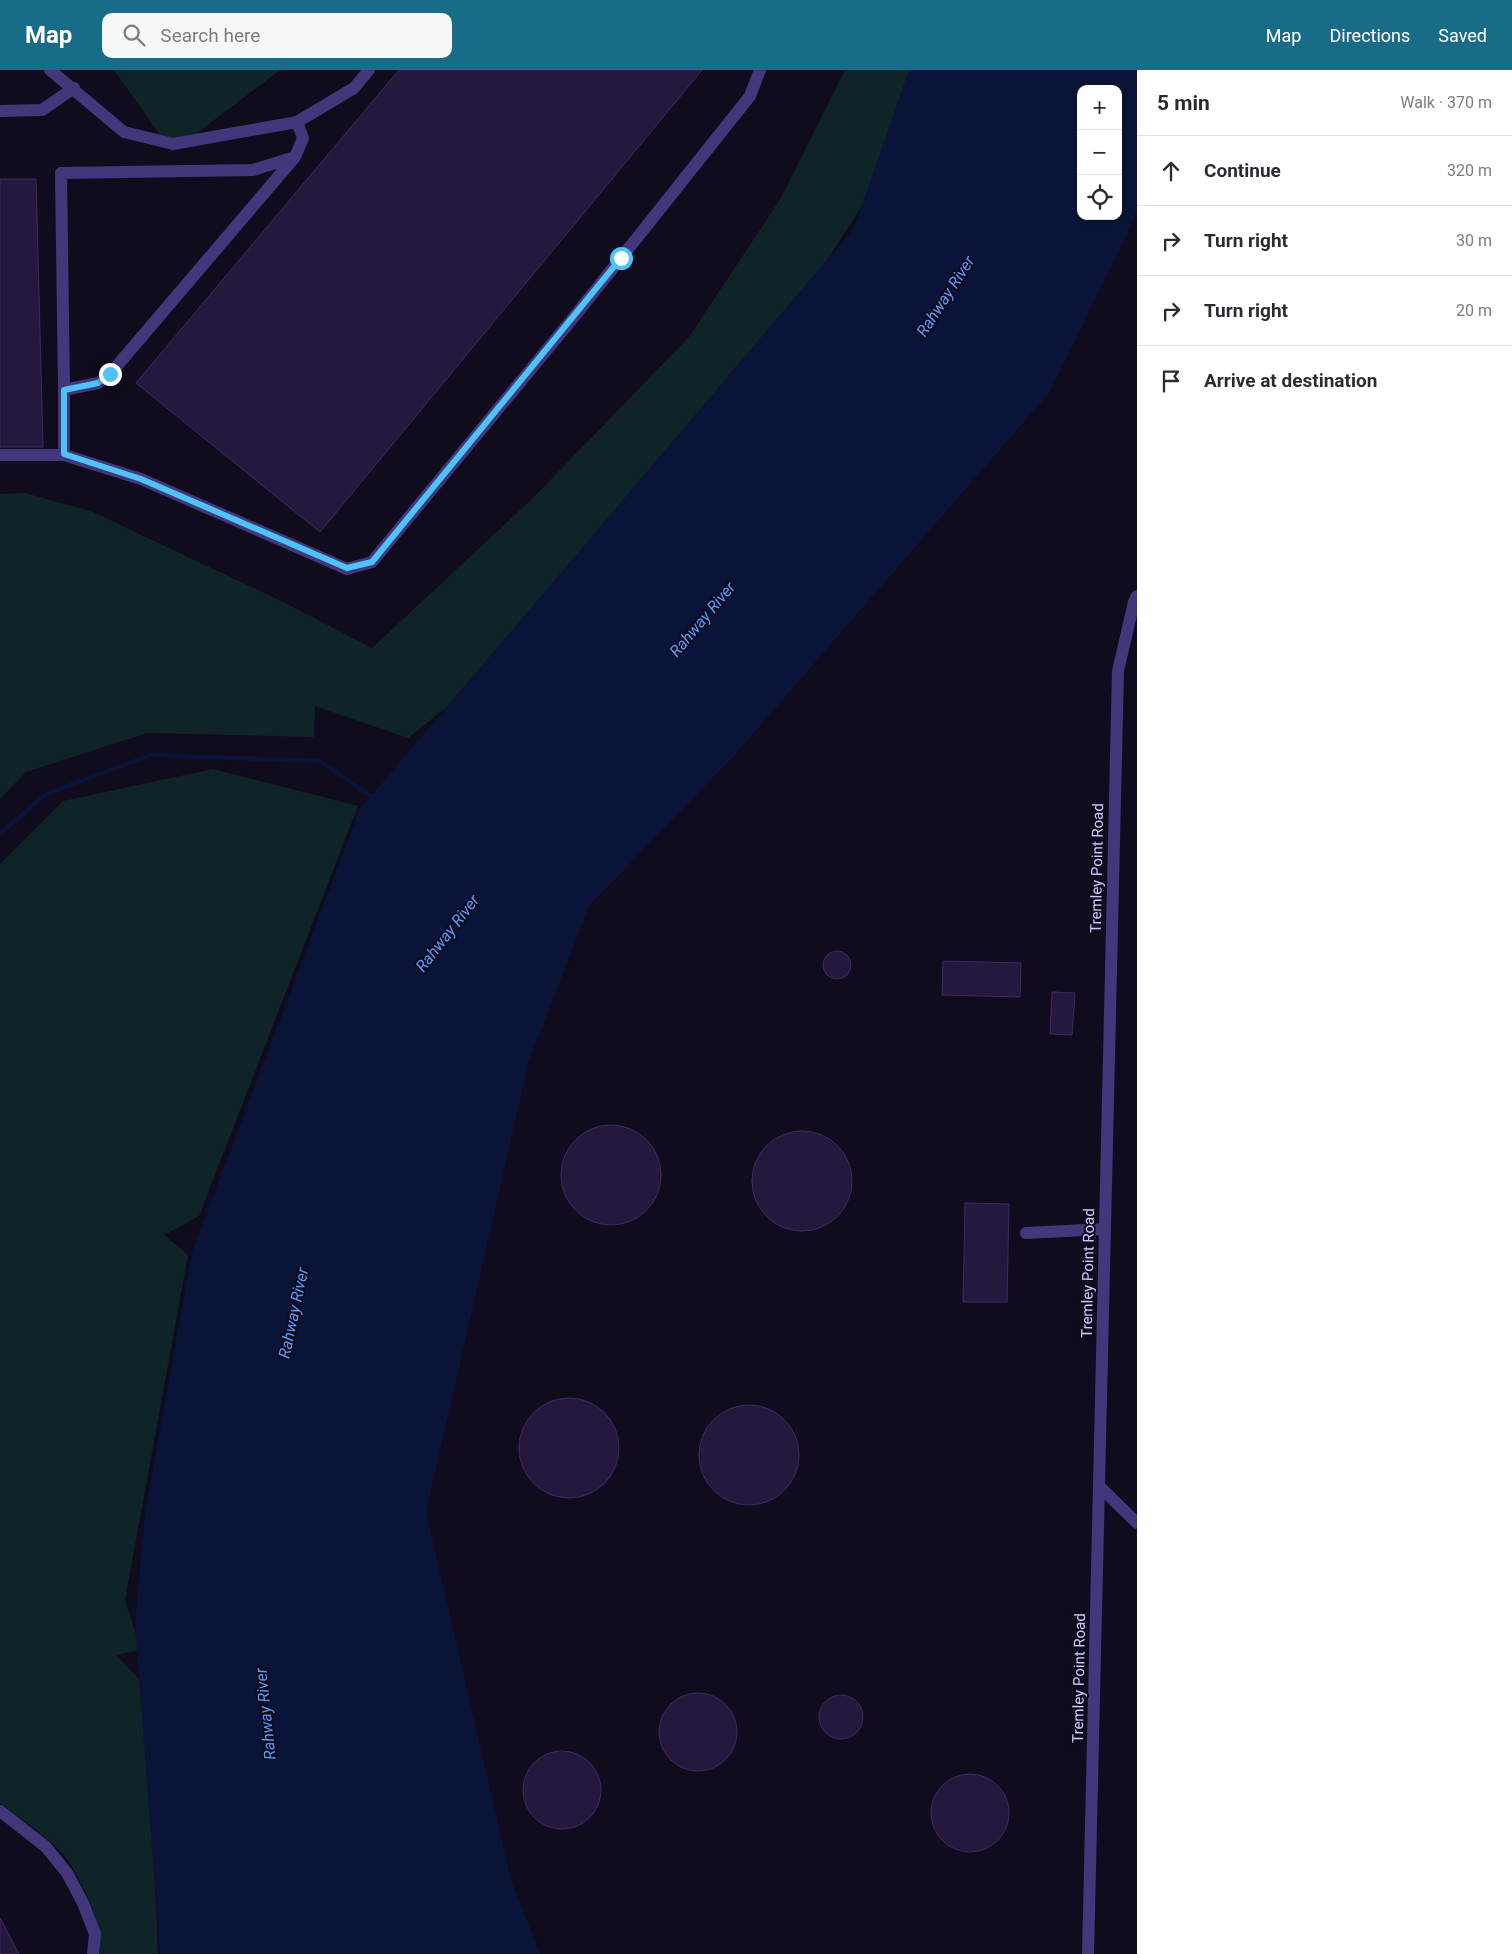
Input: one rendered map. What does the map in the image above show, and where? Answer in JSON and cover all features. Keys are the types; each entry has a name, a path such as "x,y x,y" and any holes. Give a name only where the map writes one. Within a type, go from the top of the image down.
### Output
{"street":[{"path":"50,70 74,88 124,132 174,144 297,122 354,88 369,70"},
{"path":"0,455 64,454 141,479 347,568 372,562 574,317 750,96 760,70"},
{"path":"0,111 42,110 74,88"},
{"path":"64,390 98,383 110,374 295,157 303,138 297,122"},
{"path":"64,454 61,173 252,170 295,157"},
{"name":"Tremley Point Road","path":"1088,1954 1118,671 1137,596"},
{"path":"1026,1233 1105,1229"},
{"path":"1100,1486 1137,1523"},
{"path":"0,1811 46,1847 67,1873 83,1903 95,1934 94,1954"}],"green space":[{"path":"114,70 280,70 172,152"},
{"path":"845,70 913,70 896,153 699,459 485,676 408,738 315,706 314,737 147,733 26,772 0,799 0,494 25,493 93,512 285,603 372,648 532,499 689,337 781,198"},
{"path":"213,769 358,806 199,1216 164,1235 188,1255 125,1600 141,1650 116,1655 147,1687 158,1954 99,1954 98,1932 93,1912 86,1893 67,1859 43,1835 0,1803 0,864 63,801"}],"water":[{"name":"Rahway River","path":"909,70 1137,70 1137,209 1125,239 1049,393 732,758 589,906 529,1061 426,1512 511,1880 540,1954 160,1954 135,1624 145,1513 192,1252 360,809 854,228"}],"building":[{"path":"399,70 702,70 320,532 136,383"},
{"path":"0,179 36,179 43,447 0,447"},
{"path":"837,951 847,955 851,965 847,975 837,979 827,975 823,965 827,955"},
{"path":"943,961 1021,963 1020,997 942,995"},
{"path":"1052,992 1075,993 1072,1035 1050,1034"},
{"path":"611,1125 621,1126 639,1133 653,1147 660,1165 660,1185 653,1203 639,1217 621,1224 611,1225 601,1224 583,1217 569,1203 562,1185 561,1175 562,1165 569,1147 583,1133 601,1126"},
{"path":"802,1131 812,1132 830,1139 844,1153 851,1171 851,1191 844,1209 830,1223 812,1230 802,1231 792,1230 774,1223 760,1209 753,1191 752,1181 753,1171 760,1153 774,1139 792,1132"},
{"path":"965,1203 1009,1204 1007,1302 963,1302"},
{"path":"569,1398 579,1399 597,1406 611,1420 618,1438 618,1458 611,1476 597,1490 579,1497 569,1498 559,1497 541,1490 527,1476 520,1458 519,1448 520,1438 527,1420 541,1406 559,1399"},
{"path":"749,1405 759,1406 777,1413 791,1427 798,1445 798,1465 791,1483 777,1497 759,1504 749,1505 739,1504 721,1497 707,1483 700,1465 699,1455 700,1445 707,1427 721,1413 739,1406"},
{"path":"698,1693 713,1696 730,1710 734,1717 737,1732 734,1747 720,1764 713,1768 698,1771 683,1768 666,1754 662,1747 659,1732 662,1717 676,1700 683,1696"},
{"path":"845,1695 857,1701 862,1708 862,1726 857,1733 850,1738 837,1739 829,1736 822,1729 819,1713 822,1705 829,1698"},
{"path":"562,1751 577,1754 589,1763 598,1775 601,1790 598,1805 589,1817 577,1826 562,1829 547,1826 535,1817 526,1805 523,1790 526,1775 535,1763 547,1754"},
{"path":"970,1774 985,1777 1002,1791 1006,1798 1009,1813 1006,1828 992,1845 985,1849 970,1852 955,1849 938,1835 934,1828 931,1813 934,1798 948,1781 955,1777"},
{"path":"0,1918 19,1954 0,1954"}],"waterway":[{"path":"0,834 46,794 151,755 320,761 375,799"}],"route":[{"path":"110,374 98,383 64,390 64,454 141,479 347,568 372,562 621,258"}]}
